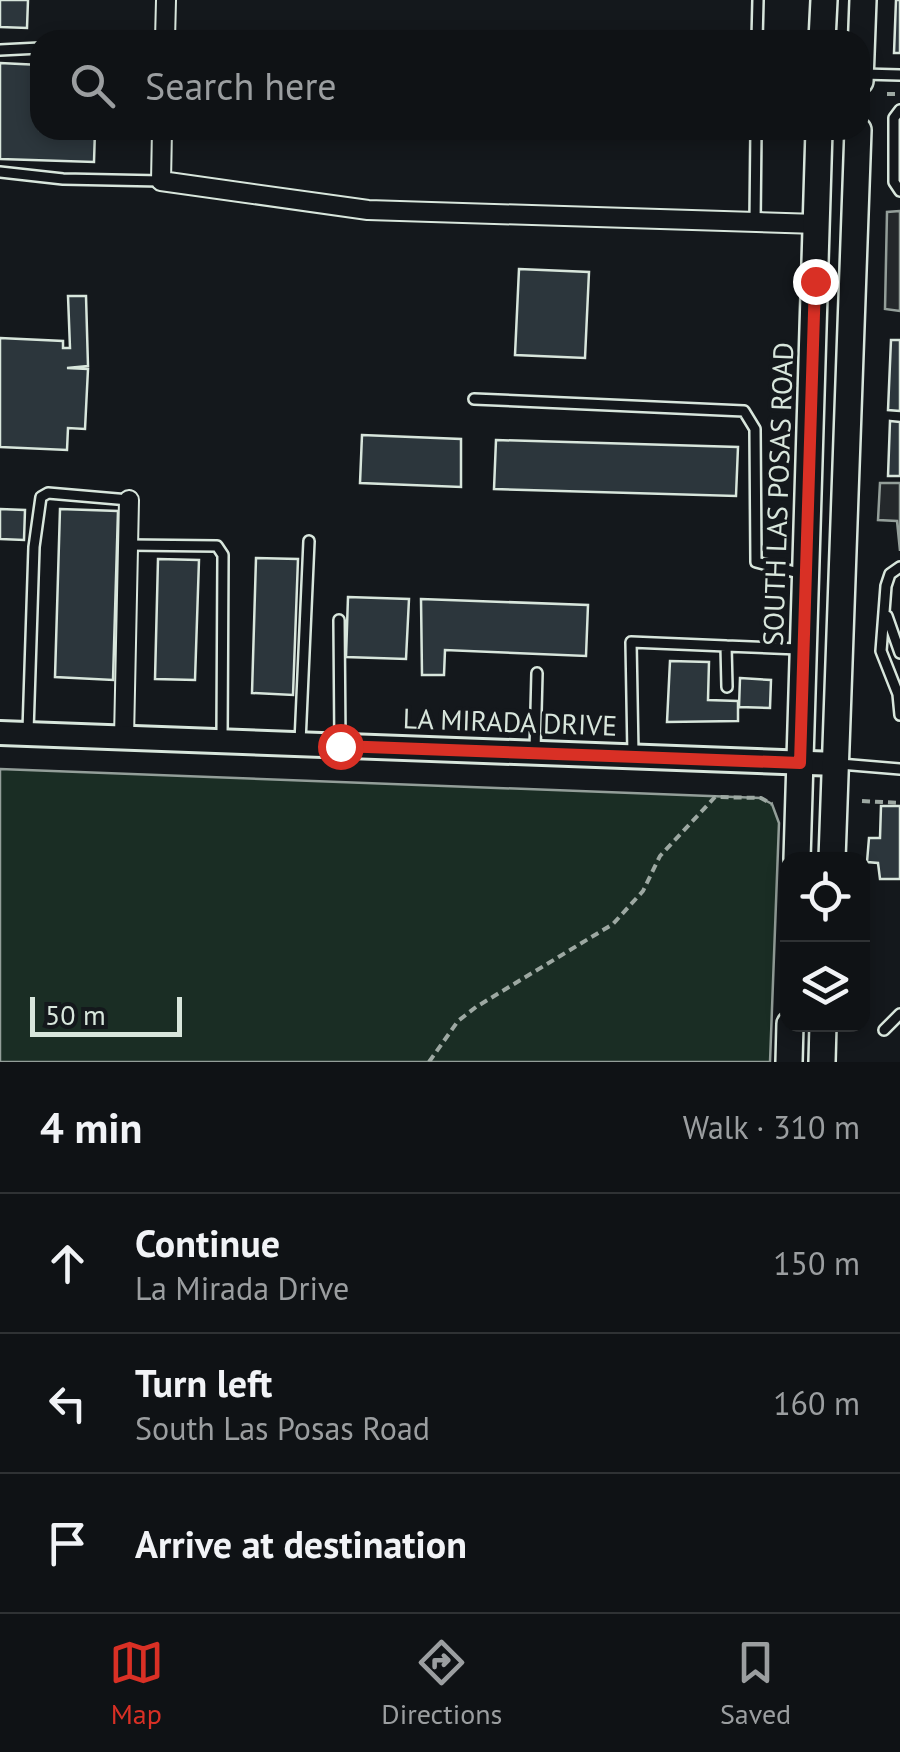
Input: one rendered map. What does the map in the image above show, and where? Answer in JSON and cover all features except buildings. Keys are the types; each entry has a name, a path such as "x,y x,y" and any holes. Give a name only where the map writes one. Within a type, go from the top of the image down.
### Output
{"main road":[{"path":"822,30 824,0"},
{"path":"862,30 863,0"},
{"name":"SOUTH LAS POSAS ROAD","path":"796,852 820,140"},
{"path":"832,852 858,140"},
{"path":"789,1062 790,1032"},
{"path":"822,1062 824,1032"}],"street":[{"path":"164,30 166,0"},
{"path":"162,140 161,181 368,210 817,224"},
{"path":"124,738 129,500"},
{"name":"LA MIRADA DRIVE","path":"0,733 837,764"}],"lane":[{"path":"757,30 758,0"},
{"path":"0,50 30,48"},
{"path":"870,78 900,76"},
{"path":"900,110 894,118 894,182 900,190"},
{"path":"755,222 756,140"},
{"path":"0,172 63,179 161,181"},
{"path":"474,399 744,411 754,429 756,562 766,568 806,575"},
{"path":"28,734 34,547 40,497 48,493 129,500"},
{"path":"300,744 308,541"},
{"path":"128,545 218,546 222,555 222,741"},
{"path":"900,567 890,574 886,586 887,616 900,653"},
{"path":"887,616 881,626 881,652 899,690 900,714"},
{"path":"339,620 340,746"},
{"path":"633,757 631,642 803,650"},
{"path":"726,646 727,687"},
{"path":"535,753 537,673"},
{"path":"837,764 900,769"},
{"path":"884,1030 900,1014"}],"path":[{"path":"887,94 900,94"},
{"path":"430,1062 458,1020 476,1006 613,924 643,891 660,856 715,797 761,798 772,804"},
{"path":"862,801 900,803"}],"green space":[{"path":"0,769 761,798 772,804 779,823 770,1062 0,1062"}],"shaded area":[{"path":"900,211 900,311 885,309 887,212"},
{"path":"880,483 900,483 900,551 897,521 878,520"}],"route":[{"path":"340,746 800,763 815,281"}]}
